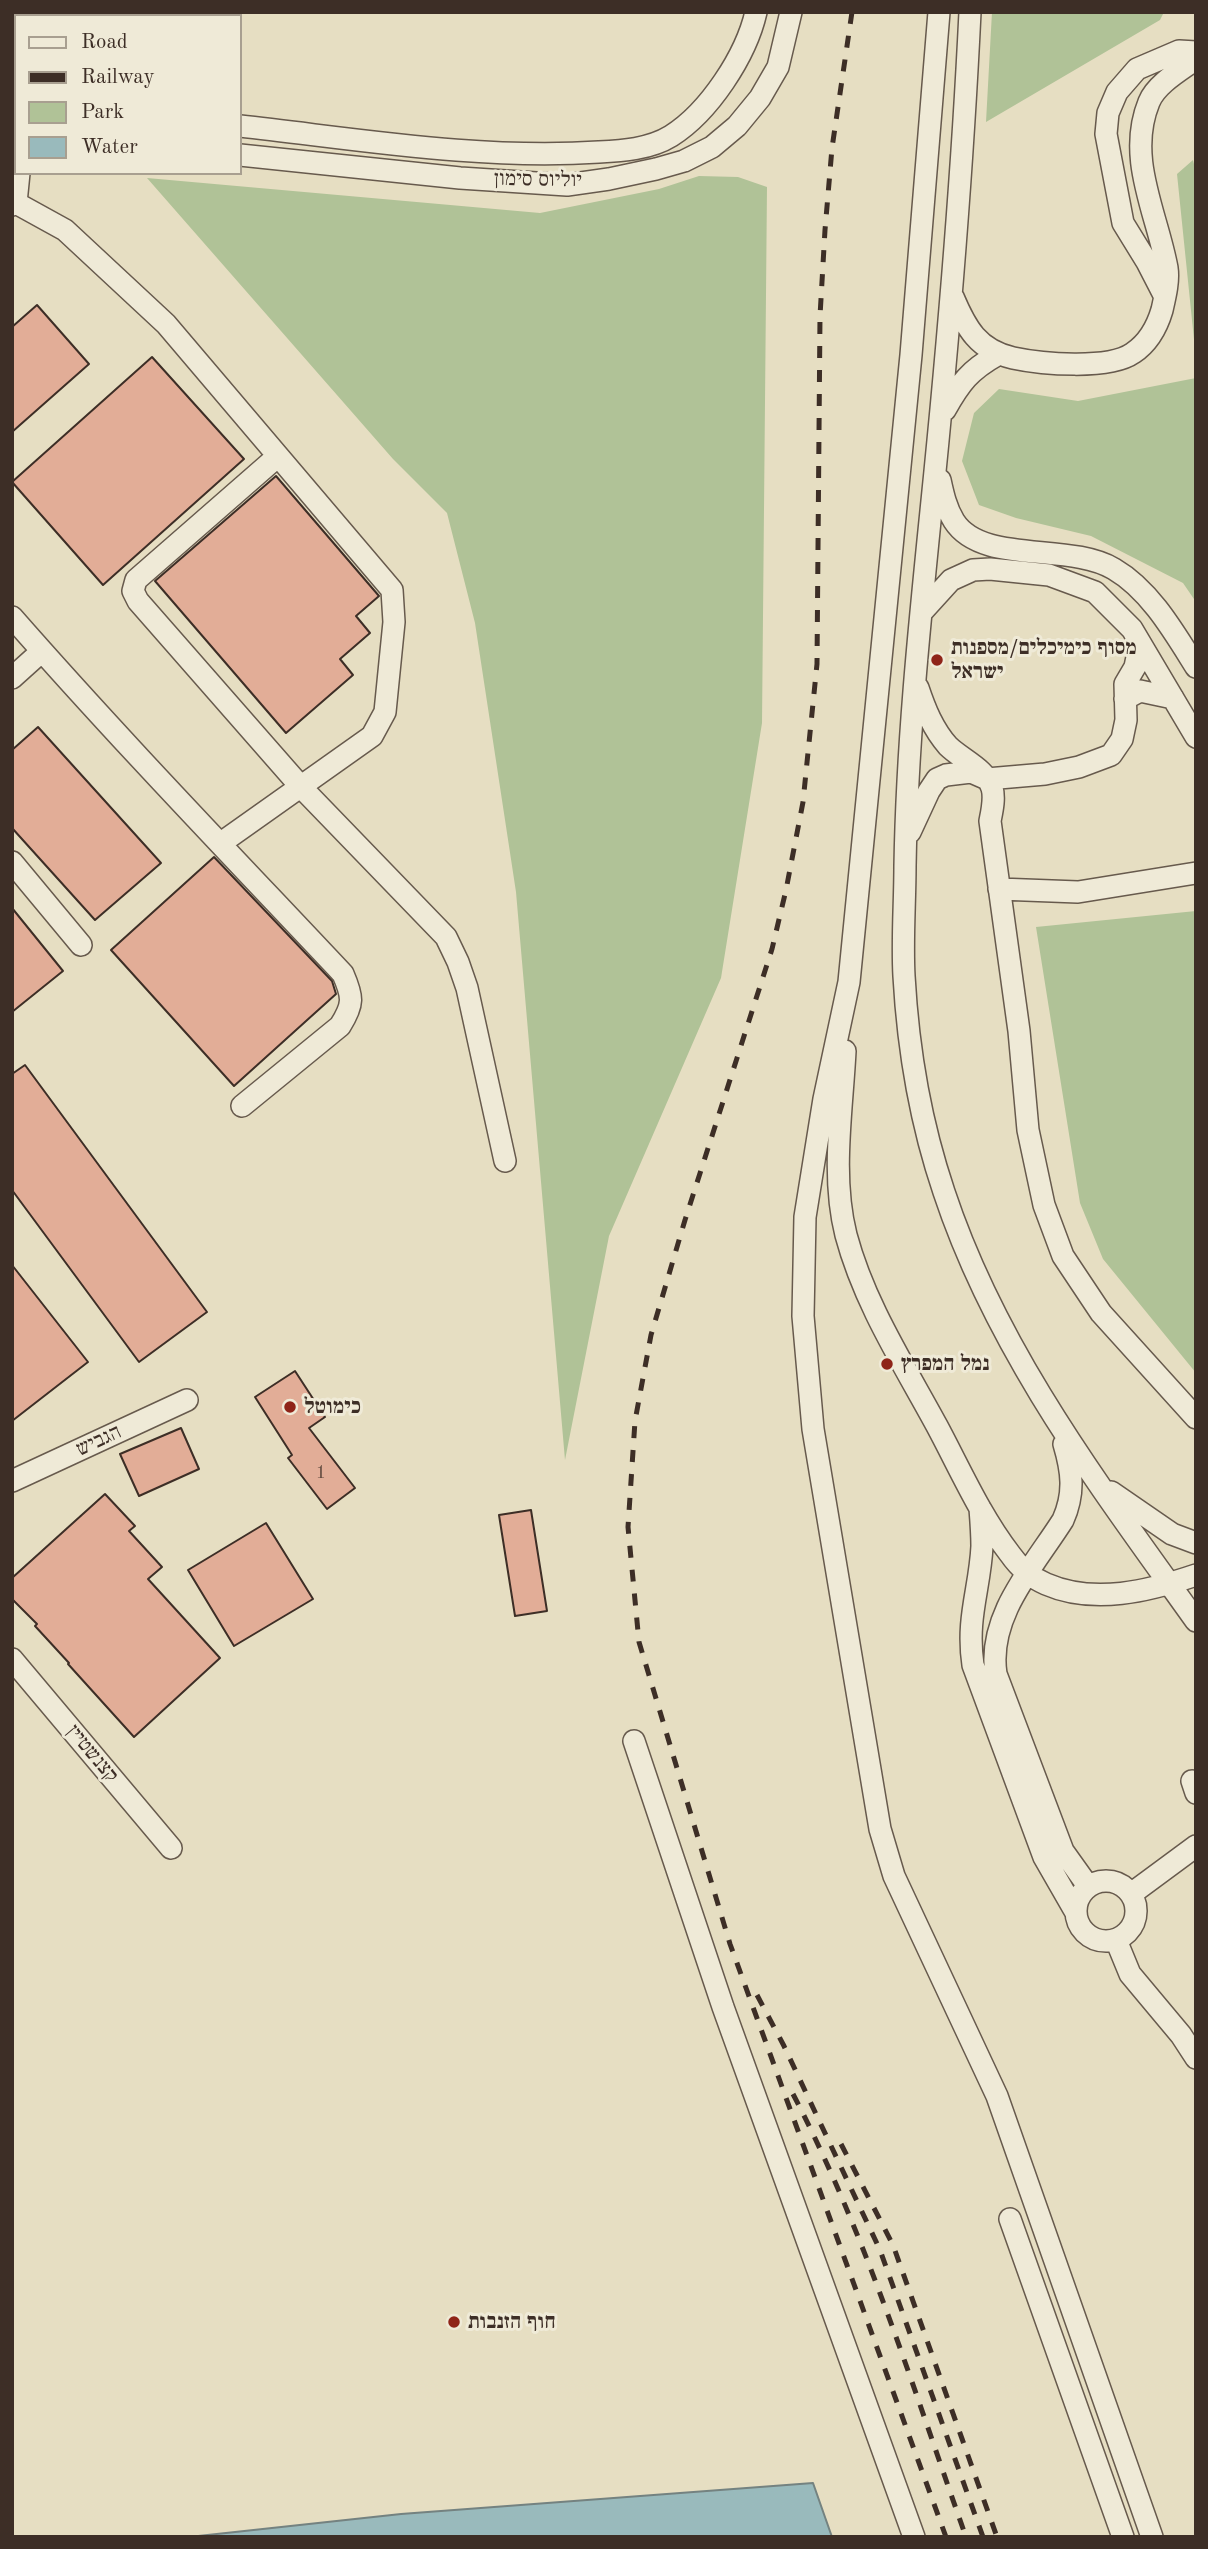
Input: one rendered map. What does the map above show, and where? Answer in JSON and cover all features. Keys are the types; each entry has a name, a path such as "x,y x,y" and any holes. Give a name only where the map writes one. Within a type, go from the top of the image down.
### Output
{"street":[{"name":"יוליוס סימון","path":"242,126 448,149 558,155 646,147 670,137 691,120 713,96 736,63 749,37 757,12"},
{"name":"יוליוס סימון","path":"242,155 460,178 567,184 656,169 684,161 712,147 737,126 760,97 778,67 791,12"},
{"path":"939,12 911,355 849,982 839,1173 846,1234 865,1289 980,1506 1012,1557 1029,1574 1059,1589 1091,1595 1134,1592 1196,1575"},
{"path":"970,12 952,295 907,789 904,974 915,1071 943,1189 987,1301 1029,1380 1196,1621"},
{"path":"1165,297 1123,223 1106,134 1108,113 1117,92 1137,69 1179,51 1196,52"},
{"path":"952,295 965,325 997,355 1038,363 1110,361 1132,354 1149,338 1159,321 1165,297 1167,270 1140,160 1143,124 1150,99 1167,80 1196,59"},
{"path":"19,175 14,204 65,230 166,324 392,590 394,621 385,712 372,736 221,843"},
{"path":"940,419 958,386 975,368 997,355"},
{"path":"278,456 136,579 133,591 138,601 300,787 446,937 467,988 505,1161"},
{"path":"936,463 946,506 955,523 965,533 994,547 1083,556 1112,568 1139,587 1196,667"},
{"path":"921,613 951,580 973,570 990,569 1049,575 1095,592 1132,629 1196,737"},
{"path":"12,617 165,787 343,974 352,995 349,1012 340,1026 242,1106"},
{"path":"906,840 937,779 957,772 971,772 987,779 1045,774 1079,767 1111,755 1122,739 1126,720 1125,684 1135,667 1140,643"},
{"path":"12,678 42,651"},
{"path":"915,679 928,717 939,735 987,779 992,788 990,821 1019,1031 1028,1130 1044,1205 1063,1256 1101,1313 1196,1418"},
{"path":"1125,699 1140,691 1173,698"},
{"path":"12,862 80,945"},
{"path":"999,889 1078,892 1196,873"},
{"path":"849,982 811,1177 803,1256 803,1316 813,1429 880,1829 894,1876 997,2096 1152,2537"},
{"name":"הגביש","path":"12,1482 187,1400"},
{"path":"1060,1426 1073,1484 1070,1506 1011,1601 996,1639 993,1656 996,1674 1063,1850 1088,1886"},
{"path":"1098,1483 1172,1534 1196,1544"},
{"path":"980,1506 982,1548 971,1618 970,1644 973,1665 1044,1857 1075,1912 1080,1928 1087,1935 1106,1942 1116,1940 1130,1929 1136,1912 1130,1894 1124,1888 1107,1881 1088,1886 1077,1902 1075,1912"},
{"name":"קצנשטיין","path":"12,1659 171,1848"},
{"path":"634,1741 723,2007 914,2537"},
{"path":"1130,1894 1196,1846"},
{"path":"1116,1940 1130,1974 1181,2035 1196,2059"},
{"path":"1010,2219 1122,2537"}],"green space":[{"path":"992,12 1164,12 1160,20 986,122"},
{"path":"1193,160 1196,172 1196,359 1177,174"},
{"path":"699,176 738,177 767,187 762,723 721,978 609,1236 565,1460 516,892 475,623 447,513 393,459 147,178 540,213 659,189"},
{"path":"1196,378 1196,602 1183,583 1091,536 1016,518 979,505 962,461 974,413 999,389 1078,401"},
{"path":"1196,911 1196,1373 1103,1259 1080,1203 1036,927"}],"water":[{"path":"813,2483 832,2537 189,2537 401,2514"}],"building":[{"path":"37,305 89,364 12,432 12,327"},
{"path":"152,357 244,459 103,585 12,482"},
{"path":"276,476 379,596 356,616 370,633 340,659 353,675 286,733 155,581"},
{"path":"38,727 161,863 95,920 12,828 12,750"},
{"path":"214,857 332,981 336,994 234,1086 111,950"},
{"path":"12,908 63,971 12,1012"},
{"path":"25,1065 207,1312 139,1362 12,1190 12,1074"},
{"path":"12,1265 88,1362 12,1421"},
{"path":"295,1371 325,1417 309,1428 355,1488 327,1509 288,1458 292,1455 255,1397"},
{"path":"181,1428 199,1469 139,1496 120,1454"},
{"path":"105,1494 135,1526 129,1531 162,1567 148,1579 220,1658 134,1737 35,1626 37,1624 12,1599 12,1578"},
{"path":"531,1510 547,1611 515,1616 499,1515"},
{"path":"266,1523 313,1599 234,1646 188,1570"}],"railway":[{"path":"852,12 832,148 825,230 820,316 817,664 803,802 772,949 651,1335 635,1421 628,1527 639,1642 730,1944 946,2537"},
{"path":"757,1995 784,2046 880,2250 983,2537"},
{"path":"793,2094 866,2256 966,2537"},
{"path":"841,2144 893,2245 997,2537"}],"place":[{"name":"מסוף כימיכלים/מספנות ישראל","path":"937,660"},
{"name":"נמל המפרץ","path":"887,1364"},
{"name":"כימוטל","path":"290,1407"},
{"name":"חוף הזנבות","path":"454,2322"}]}
